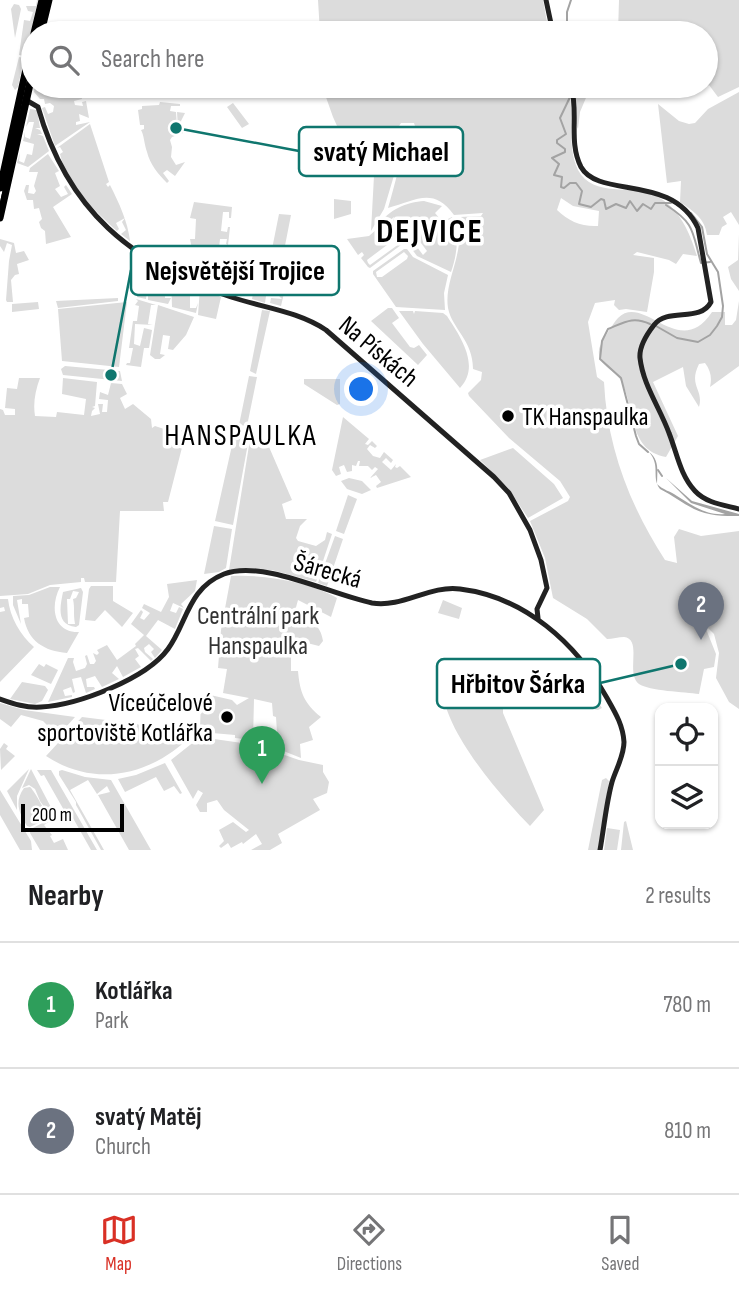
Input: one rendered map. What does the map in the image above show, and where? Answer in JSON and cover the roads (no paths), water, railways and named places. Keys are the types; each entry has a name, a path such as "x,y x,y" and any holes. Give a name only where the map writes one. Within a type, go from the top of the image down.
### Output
{"main road":[{"path":"37,21 42,0"},
{"path":"44,21 49,0"},
{"path":"0,188 24,99"},
{"path":"0,218 4,172"}],"street":[{"path":"546,0 550,21"},
{"path":"574,98 573,127 577,154 581,167 587,174 599,182 655,192 677,205 698,228 711,295 709,307 701,312 662,318 653,327 640,349 643,374 691,486 703,498 739,509"},
{"name":"Na Pískách","path":"24,99 38,107 52,150 78,197 119,238 198,283 248,302 298,315 327,330 494,477 520,510 537,546 547,586 537,609 538,618"},
{"name":"Šárecká","path":"0,699 27,707 69,702 106,690 145,670 168,649 192,601 225,573 240,571 274,575 383,604 427,592 461,589 497,598 538,618 570,646 590,670 617,714 624,745 611,784 600,850"}],"waterway":[{"path":"567,21 571,0"},
{"path":"570,98 560,118 566,134 557,140 565,152 552,158 559,164 554,175 562,177 561,187 576,183 582,191 579,204 591,207 601,199 604,200 606,209 616,204 626,208 630,201 637,211 643,204 651,209 655,203 671,203"},
{"path":"666,205 688,224 701,263 710,262"},
{"path":"656,326 677,338 698,342 710,335 722,317 718,272 707,254 702,227 691,213"},
{"path":"648,452 639,444 636,436 621,378 600,359 602,341 608,329 634,320 650,324"},
{"path":"658,470 662,476"}],"tram line":[{"path":"42,21 47,0"},
{"path":"0,207 24,98"}],"place":[{"name":"svatý Michael","path":"176,128"},
{"name":"Nejsvětější Trojice","path":"111,375"},
{"name":"TK Hanspaulka","path":"508,416"},
{"name":"svatý Matěj","path":"701,640"},
{"name":"Hřbitov Šárka","path":"681,664"},
{"name":"Víceúčelové sportoviště Kotlářka","path":"227,717"},
{"name":"Kotlářka","path":"262,784"}],"district":[{"name":"DEJVICE","path":"430,230"},
{"name":"HANSPAULKA","path":"241,435"}],"park label":[{"name":"Centrální park Hanspaulka","path":"258,630"}]}
